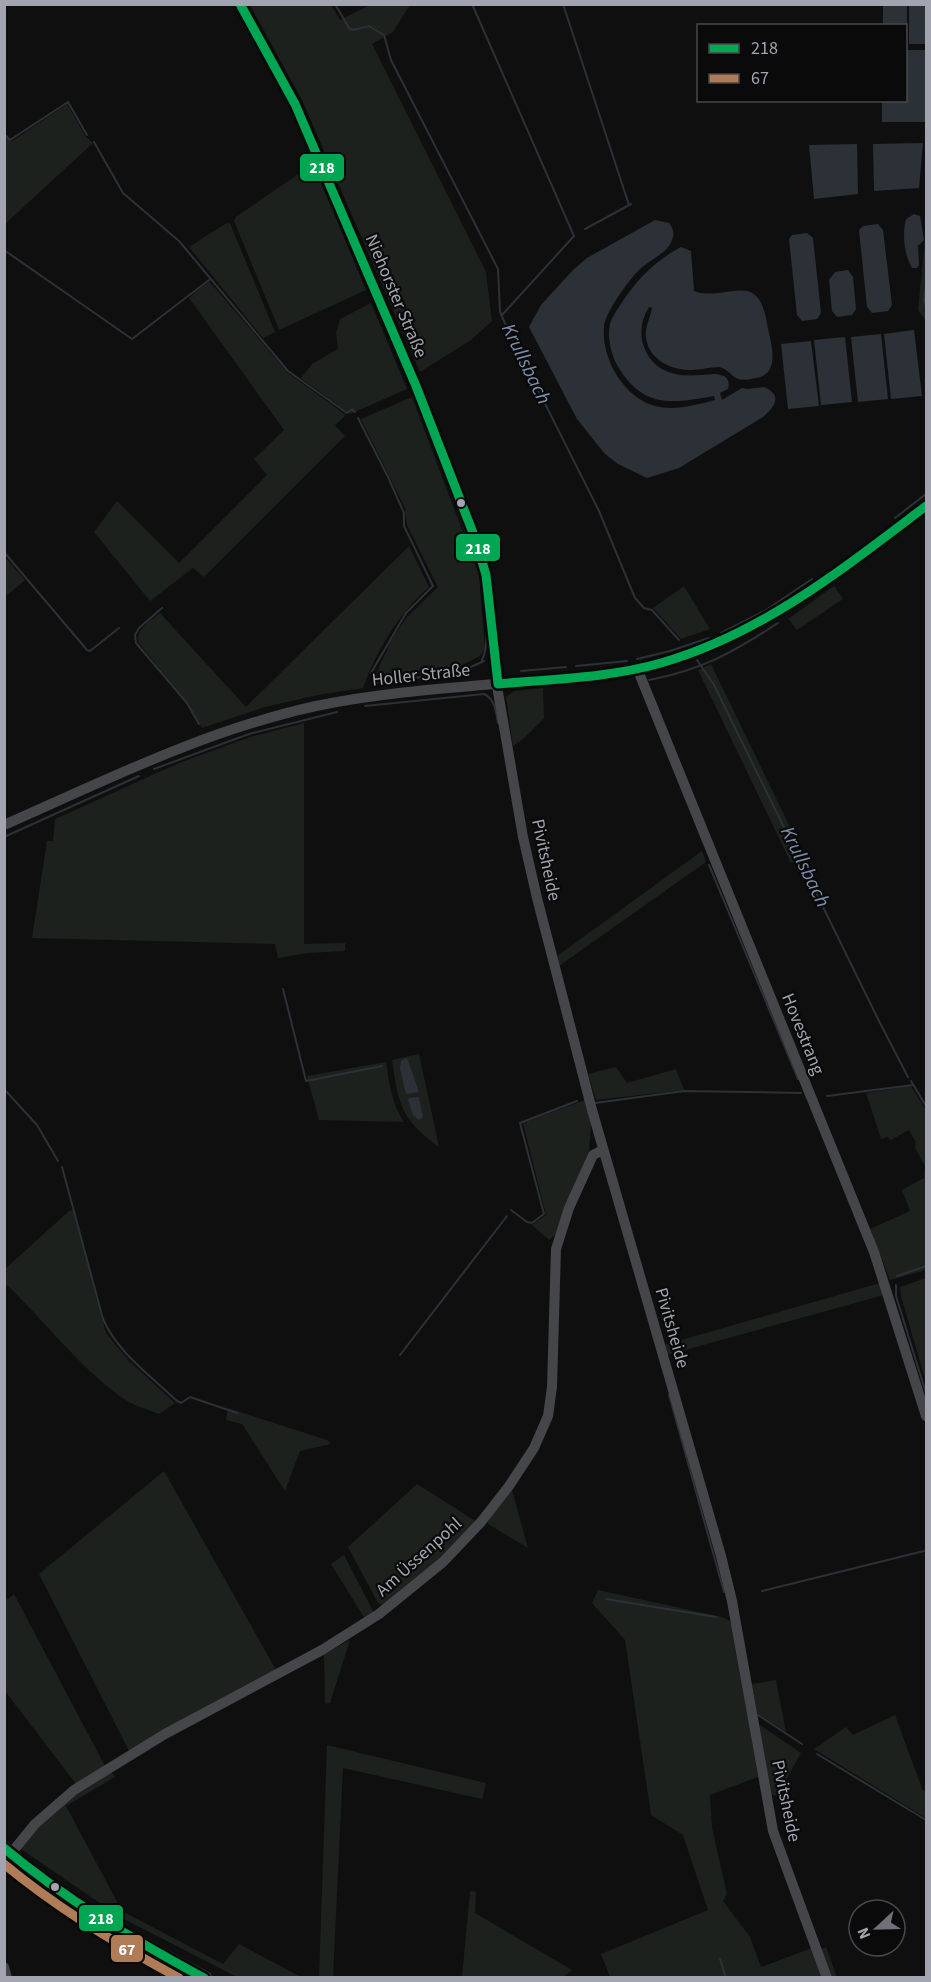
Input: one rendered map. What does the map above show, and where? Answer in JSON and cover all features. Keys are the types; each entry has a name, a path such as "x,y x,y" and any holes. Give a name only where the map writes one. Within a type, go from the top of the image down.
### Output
{"main road":[{"path":"7,1855 124,1935 205,1977"}],"street":[{"name":"Niehorster Straße","path":"240,4 295,104 386,315 475,538 486,575 498,684"},
{"name":"Holler Straße","path":"4,825 166,753 266,718 358,698 607,674 637,669 718,643 770,618 810,592 927,506"},
{"name":"Hovestrang","path":"637,669 874,1252 927,1416"},
{"name":"Pivitsheide","path":"498,684 523,837 537,898 603,1150 730,1590 773,1831 827,1977"},
{"name":"Am Üssenpohl","path":"7,1855 35,1824 74,1790 147,1744 322,1650 380,1614 443,1562 481,1522 509,1486 534,1448 548,1416 552,1386 556,1249 569,1208 593,1155 603,1150"},
{"path":"4,1967 7,1977"}],"shaded area":[{"path":"250,5 331,5 340,20 370,5 410,5 393,32 372,44 486,272 492,321 471,340 420,372 302,100"},
{"path":"883,5 907,5 907,24 883,24"},
{"path":"909,5 926,5 926,44 909,44"},
{"path":"907,50 926,50 926,122 882,122 882,102 907,102"},
{"path":"67,104 86,137 93,143 5,224 5,136 11,142"},
{"path":"923,143 919,188 874,191 873,144"},
{"path":"857,144 858,194 814,199 809,145"},
{"path":"310,166 314,166 366,290 279,330 234,221 236,217"},
{"path":"914,214 920,216 924,240 918,246 919,265 917,268 912,268 909,262 904,237 906,219"},
{"path":"655,220 669,223 673,233 670,245 631,279 619,295 604,326 606,351 616,375 633,394 655,406 678,408 715,400 714,396 671,401 647,396 627,379 615,361 610,345 611,321 627,295 655,265 681,247 691,251 694,291 709,294 740,290 752,293 759,299 765,313 771,343 771,365 769,371 764,375 742,380 719,367 683,370 666,365 653,354 646,339 652,308 649,307 641,332 642,342 648,356 667,372 683,375 716,374 725,377 729,386 720,393 722,400 742,388 764,387 774,394 775,401 763,417 679,468 647,478 618,464 605,454 577,419 529,327 541,305 587,258"},
{"path":"230,223 275,332 263,338 189,247"},
{"path":"878,224 883,230 892,305 888,311 872,313 867,307 859,230 863,226"},
{"path":"926,229 926,321 918,310"},
{"path":"807,233 813,238 821,313 817,319 802,321 797,315 789,239 792,235"},
{"path":"848,270 853,277 856,309 852,315 837,317 832,311 829,280 835,272"},
{"path":"209,281 288,373 346,415 335,425 345,436 204,577 193,568 150,601 94,532 117,501 179,563 267,475 254,459 284,430 189,298"},
{"path":"371,303 407,389 350,414 301,378 312,364 338,349 336,333 340,319"},
{"path":"914,330 922,396 891,399 884,334"},
{"path":"881,334 888,399 858,402 851,337"},
{"path":"845,337 852,402 821,405 814,340"},
{"path":"811,341 819,406 788,409 781,344"},
{"path":"412,397 479,575 485,648 480,656 458,667 373,680 391,641 406,618 438,587 407,525 405,508 361,419"},
{"path":"409,546 429,587 418,597 390,633 363,688 265,707 202,728 188,703 138,642 142,629 160,613 246,707"},
{"path":"4,556 25,580 5,597 4,597"},
{"path":"684,586 710,629 681,639 653,608"},
{"path":"834,586 843,599 797,630 788,619"},
{"path":"711,664 805,858 791,863 698,670"},
{"path":"543,688 544,718 513,746 506,697 514,691"},
{"path":"304,723 304,944 345,943 345,951 307,953 278,958 275,944 32,938 47,841 53,841 55,819 179,763 250,737"},
{"path":"702,851 706,862 559,966 557,956"},
{"path":"419,1054 439,1147 416,1128 409,1119 397,1089 392,1060"},
{"path":"407,1058 419,1092 406,1094 400,1069 401,1061"},
{"path":"386,1062 394,1101 404,1122 319,1120 307,1076"},
{"path":"616,1067 627,1083 676,1069 684,1090 596,1100 588,1074"},
{"path":"911,1086 926,1110 926,1270 890,1280 870,1229 910,1211 902,1190 924,1178 925,1166 915,1148 916,1142 909,1130 891,1140 888,1137 881,1139 866,1093"},
{"path":"419,1097 423,1117 419,1120 413,1115 408,1100"},
{"path":"585,1100 591,1125 589,1151 555,1235 549,1240 532,1225 546,1215 523,1123"},
{"path":"73,1210 106,1333 129,1361 175,1403 159,1414 129,1402 105,1384 75,1357 5,1283 5,1269 69,1211"},
{"path":"926,1278 926,1383 900,1287"},
{"path":"880,1283 884,1295 667,1355 664,1345"},
{"path":"228,1408 327,1440 331,1444 300,1451 285,1491 242,1424 226,1420"},
{"path":"164,1471 276,1670 129,1751 39,1574"},
{"path":"417,1484 477,1522 441,1560 383,1605 378,1603 348,1547"},
{"path":"512,1490 528,1548 488,1524 488,1518"},
{"path":"344,1555 374,1613 365,1619 331,1564"},
{"path":"598,1590 722,1617 732,1622 758,1777 710,1795 712,1828 727,1894 723,1901 750,1937 761,1967 812,1948 822,1977 610,1977 601,1954 708,1910 683,1835 651,1815 625,1640 592,1603"},
{"path":"14,1594 105,1766 76,1784 5,1691 5,1601"},
{"path":"350,1640 330,1703 325,1704 324,1654"},
{"path":"776,1680 786,1732 757,1713 752,1684"},
{"path":"895,1715 923,1791 926,1790 926,1818 814,1749 846,1727 853,1735"},
{"path":"757,1723 801,1753 777,1796 768,1793"},
{"path":"327,1745 486,1783 482,1799 343,1768 333,1977 319,1978"},
{"path":"111,1771 115,1777 66,1806 122,1911 223,1964 239,1944 301,1977 237,1977 120,1917 21,1849 37,1827 67,1798"},
{"path":"470,1891 476,1892 475,1913 572,1970 563,1977 462,1977"},
{"path":"826,1947 837,1977 830,1977 819,1950"},
{"path":"138,1951 189,1977 178,1977 141,1957"}],"waterway":[{"name":"Krullsbach","path":"335,4 349,28 353,30 369,26 384,35 391,60 498,269 500,312 599,511 635,598 644,608 652,610 679,640"},
{"path":"472,4 574,236 502,315"},
{"path":"563,4 629,205"},
{"path":"4,134 10,140 68,102 87,135"},
{"path":"94,142 123,193 179,241 288,371 347,413 352,409 355,412"},
{"path":"585,229 631,204"},
{"path":"4,250 132,339 209,280"},
{"path":"926,285 924,301 926,306"},
{"path":"413,395 455,503"},
{"path":"358,418 388,477 404,513 404,526 433,586 406,613 371,673"},
{"path":"895,518 926,494"},
{"path":"458,511 479,567"},
{"path":"4,552 87,650 90,651 119,628"},
{"path":"721,633 766,610 812,579"},
{"path":"482,660 486,639 484,602"},
{"path":"162,608 139,628 135,635 136,643 187,703 199,724"},
{"path":"649,680 685,671 717,659 778,623"},
{"path":"637,659 709,638"},
{"name":"Krullsbach","path":"697,660 714,685 908,1077"},
{"path":"375,683 460,672 484,661"},
{"path":"576,666 627,661"},
{"path":"521,671 566,667"},
{"path":"365,706 484,694 493,702 498,723"},
{"path":"154,769 249,734 337,712"},
{"path":"4,837 139,776"},
{"path":"709,865 798,1079"},
{"path":"283,989 306,1081 382,1066"},
{"name":"Krullsbach","path":"911,1081 926,1106"},
{"path":"827,1096 913,1085"},
{"path":"4,1089 37,1125 58,1161"},
{"path":"595,1103 684,1091 801,1093"},
{"path":"511,1210 532,1223 544,1214 520,1123 577,1101"},
{"path":"62,1167 103,1319 109,1331 126,1353 177,1401 181,1403 190,1397 237,1413"},
{"path":"400,1355 507,1216"},
{"name":"Krullsbach","path":"897,1276 926,1266"},
{"name":"Krullsbach","path":"896,1285 896,1296 926,1393"},
{"path":"669,1395 724,1592"},
{"path":"762,1591 924,1551"},
{"path":"606,1599 716,1617"},
{"path":"758,1715 802,1744"},
{"path":"817,1754 926,1820"},
{"path":"720,1959 726,1978"}],"transit line":[{"name":"218","path":"240,4 295,104 416,386 475,538 486,575 498,684"},
{"name":"218","path":"498,684 621,672 661,663 698,650 768,617 801,597 926,506"},
{"name":"218","path":"4,1848 52,1885 101,1918 204,1978"},
{"name":"67","path":"4,1864 89,1926 179,1978"}]}
